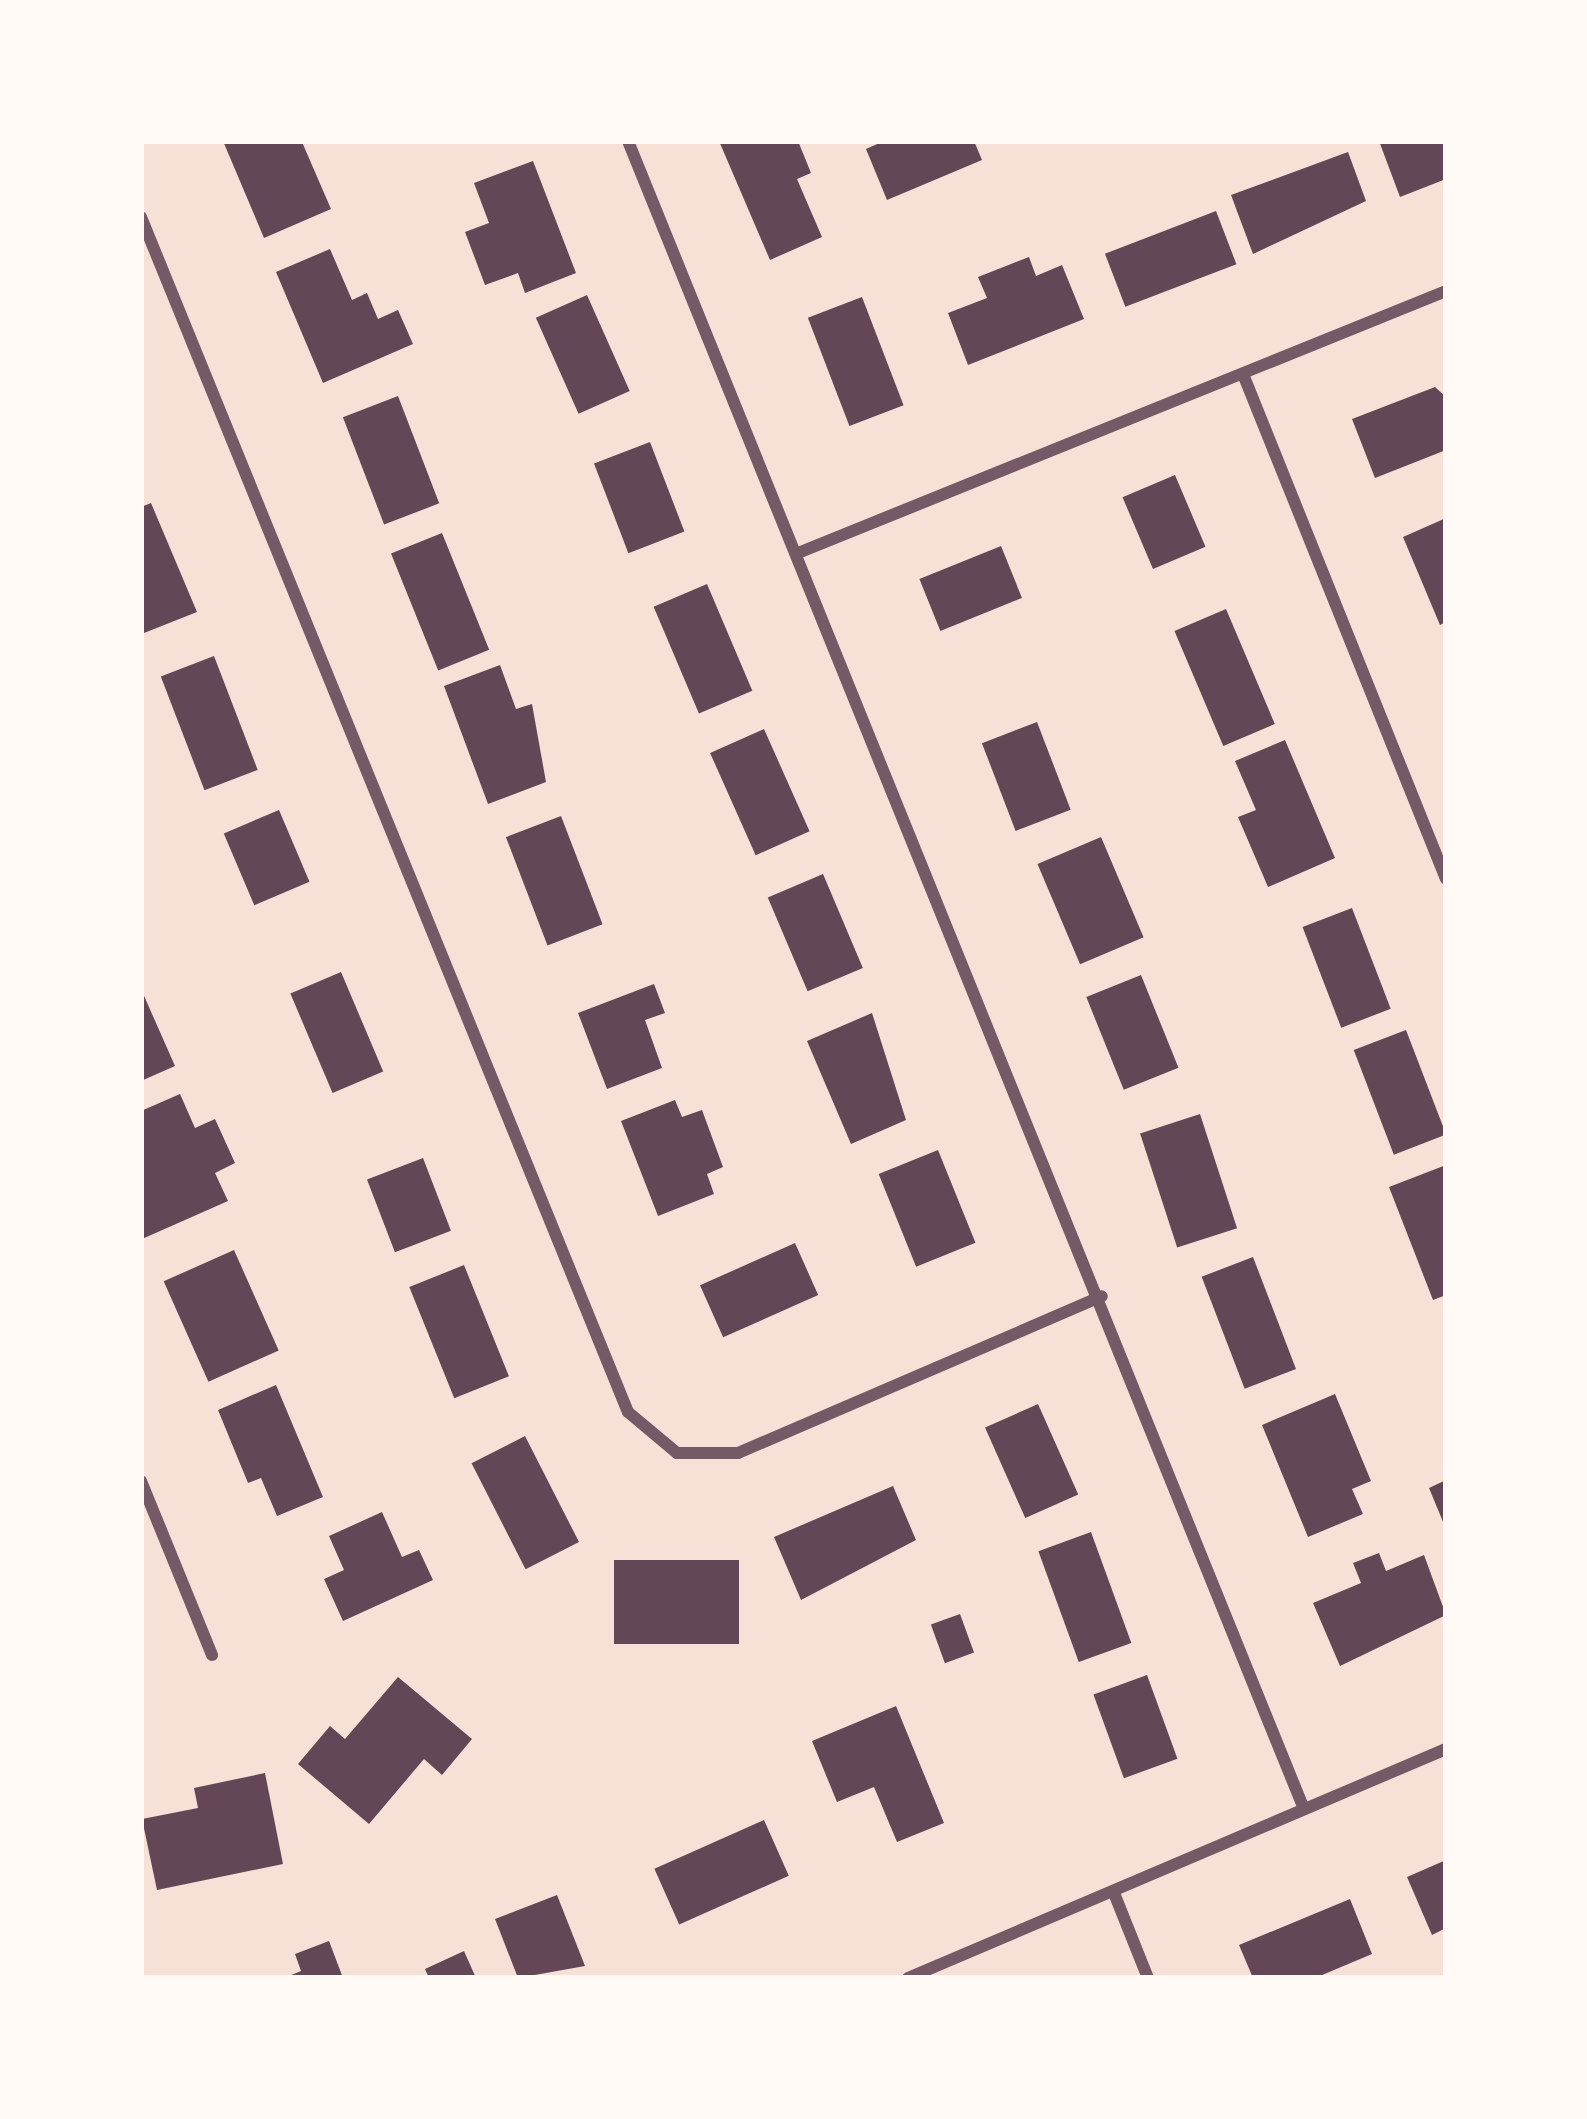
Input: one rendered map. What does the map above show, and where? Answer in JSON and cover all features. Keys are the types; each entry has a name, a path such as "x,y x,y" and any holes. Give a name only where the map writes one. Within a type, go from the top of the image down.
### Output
{"street":[{"path":"628,141 1102,1296 1303,1807"},
{"path":"141,217 628,1412 677,1453 738,1454 1102,1296"},
{"path":"798,554 1446,291"},
{"path":"1243,374 1446,879"},
{"path":"141,1481 212,1655"},
{"path":"908,1978 1446,1749"},
{"path":"1114,1893 1148,1978"}],"building":[{"path":"223,141 302,142 331,209 264,238"},
{"path":"719,141 798,141 811,173 797,179 822,237 770,260"},
{"path":"884,141 974,141 982,160 887,200 866,149"},
{"path":"1379,141 1446,141 1446,179 1400,197"},
{"path":"1348,152 1366,201 1253,254 1231,195"},
{"path":"533,161 576,273 525,293 518,273 485,285 465,232 489,223 474,183"},
{"path":"1216,211 1236,264 1125,307 1105,254"},
{"path":"330,249 352,300 367,293 378,319 398,310 413,344 323,383 276,272"},
{"path":"1029,257 1036,276 1062,265 1084,319 968,365 948,313 987,298 978,277"},
{"path":"587,295 630,391 579,414 536,318"},
{"path":"862,297 904,405 849,426 808,318"},
{"path":"1435,387 1446,397 1446,450 1375,478 1352,419"},
{"path":"398,396 439,503 384,525 343,417"},
{"path":"650,442 684,532 628,553 594,464"},
{"path":"1175,475 1205,547 1153,569 1123,497"},
{"path":"151,503 197,612 144,633 141,507"},
{"path":"1446,518 1446,622 1440,625 1403,537"},
{"path":"442,533 489,650 438,670 391,554"},
{"path":"1001,546 1022,598 940,631 919,579"},
{"path":"707,584 752,691 699,713 654,607"},
{"path":"1226,609 1275,724 1223,746 1174,631"},
{"path":"214,656 258,770 205,790 161,676"},
{"path":"500,665 516,709 532,704 546,782 488,804 444,686"},
{"path":"1037,722 1071,810 1016,831 982,743"},
{"path":"764,729 810,831 756,855 710,753"},
{"path":"1285,740 1335,858 1268,887 1238,817 1256,810 1235,761"},
{"path":"279,810 309,882 254,905 224,833"},
{"path":"561,816 603,924 547,945 506,837"},
{"path":"1101,837 1144,937 1080,964 1037,864"},
{"path":"823,874 863,968 808,991 768,897"},
{"path":"1352,908 1391,1009 1341,1028 1303,927"},
{"path":"341,972 383,1071 333,1093 290,993"},
{"path":"1141,975 1178,1068 1124,1090 1086,997"},
{"path":"654,984 665,1013 645,1020 662,1068 607,1089 578,1013"},
{"path":"141,989 175,1066 141,1081"},
{"path":"872,1013 906,1120 851,1144 807,1041"},
{"path":"1406,1030 1446,1135 1394,1155 1354,1050"},
{"path":"180,1094 195,1128 215,1119 235,1163 215,1173 228,1201 142,1239 141,1111"},
{"path":"675,1100 682,1117 702,1110 723,1167 707,1174 714,1194 658,1216 621,1121"},
{"path":"1200,1114 1237,1228 1177,1248 1140,1133"},
{"path":"938,1150 975,1243 916,1267 879,1174"},
{"path":"423,1158 451,1231 395,1252 367,1180"},
{"path":"1446,1165 1446,1295 1433,1300 1389,1187"},
{"path":"795,1243 818,1295 723,1337 700,1285"},
{"path":"234,1250 279,1350 208,1382 164,1281"},
{"path":"1253,1257 1296,1369 1245,1389 1202,1277"},
{"path":"464,1265 509,1376 454,1398 409,1287"},
{"path":"276,1385 323,1497 277,1516 261,1478 248,1483 218,1410"},
{"path":"1335,1394 1371,1481 1352,1489 1363,1514 1308,1537 1262,1425"},
{"path":"1038,1404 1078,1494 1025,1518 985,1428"},
{"path":"525,1436 579,1542 526,1569 472,1463"},
{"path":"1446,1480 1446,1529 1429,1488"},
{"path":"893,1486 916,1540 801,1600 774,1537"},
{"path":"382,1512 402,1557 419,1550 433,1580 343,1621 324,1579 344,1570 329,1536"},
{"path":"1091,1532 1131,1643 1079,1662 1038,1551"},
{"path":"1379,1553 1386,1571 1424,1555 1446,1615 1340,1666 1313,1603 1361,1583 1353,1563"},
{"path":"614,1560 739,1560 739,1644 614,1644"},
{"path":"960,1614 974,1653 945,1663 931,1625"},
{"path":"1147,1675 1177,1759 1124,1778 1093,1694"},
{"path":"398,1677 472,1739 442,1775 424,1759 369,1824 298,1764 330,1726 345,1739"},
{"path":"896,1706 944,1823 897,1842 874,1787 837,1802 812,1741"},
{"path":"265,1773 283,1864 157,1890 142,1819 198,1808 194,1788"},
{"path":"764,1820 789,1876 679,1925 654,1869"},
{"path":"1446,1860 1446,1928 1432,1935 1407,1877"},
{"path":"557,1895 585,1966 518,1978 495,1919"},
{"path":"1350,1899 1372,1954 1315,1978 1253,1978 1239,1945"},
{"path":"329,1941 343,1978 284,1978 301,1971 295,1954"},
{"path":"464,1951 476,1978 429,1978 425,1969"}]}
